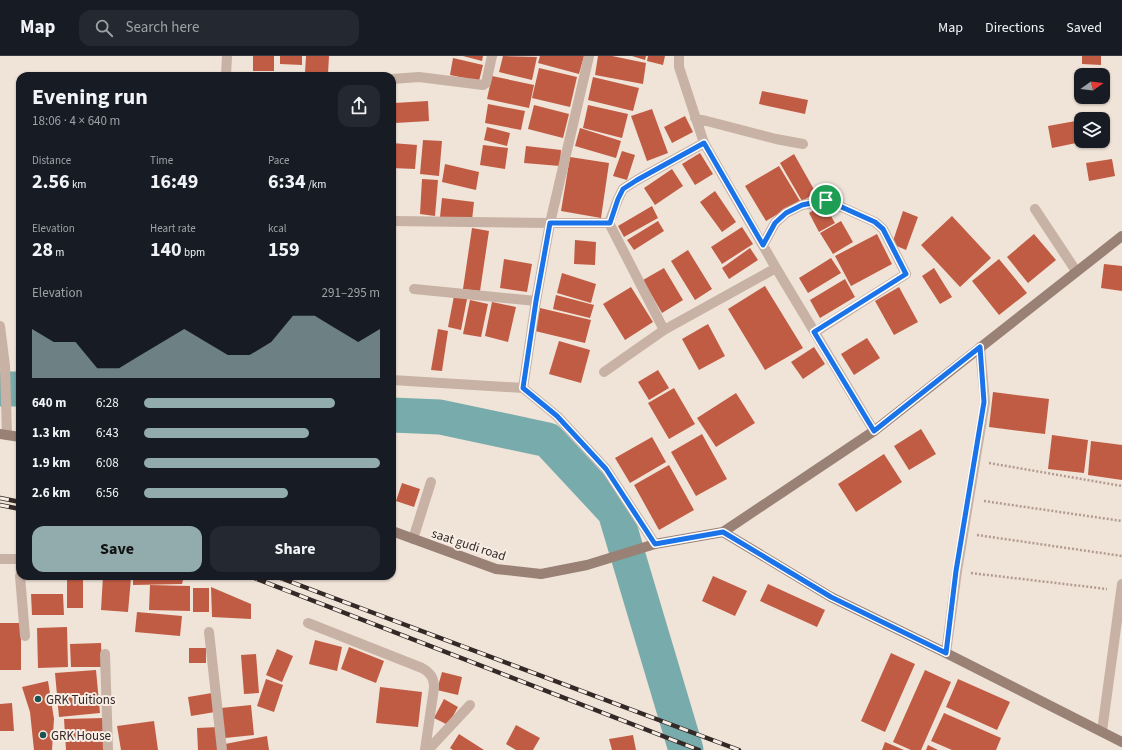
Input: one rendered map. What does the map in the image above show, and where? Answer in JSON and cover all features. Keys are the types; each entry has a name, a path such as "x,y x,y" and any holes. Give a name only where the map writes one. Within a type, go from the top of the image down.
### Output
{"street":[{"path":"226,72 227,56"},
{"path":"396,78 419,77 483,85 486,83 492,56"},
{"path":"523,388 536,301 550,223 589,56"},
{"path":"679,56 679,67 704,143 776,268 874,431"},
{"path":"695,118 776,139 803,144"},
{"path":"664,330 610,223 623,189 704,143"},
{"path":"763,245 775,223 786,213 802,205 826,200 875,222 883,229 906,274 814,332"},
{"path":"1035,209 1076,271"},
{"path":"396,221 610,223"},
{"path":"1122,236 874,431 723,532 831,597 1122,742"},
{"path":"604,372 664,330 776,268"},
{"path":"414,289 536,301"},
{"path":"0,326 5,366 6,416 3,435 16,437"},
{"path":"946,653 956,571 984,402 980,347"},
{"path":"396,380 523,388 557,416 606,469 655,544"},
{"path":"413,538 431,482"},
{"name":"saat gudi road","path":"396,532 496,569 541,574 587,565 655,544 723,532"},
{"path":"0,559 16,559"},
{"path":"20,580 25,636"},
{"path":"1102,731 1122,587"},
{"path":"308,623 428,671 434,681 434,688 426,750"},
{"path":"209,632 222,750"},
{"path":"105,654 108,750"},
{"path":"426,750 470,706"}],"path":[{"path":"975,461 1122,486"},
{"path":"968,499 1122,521"},
{"path":"963,533 1122,556"},
{"path":"956,571 1122,587"}],"building":[{"path":"253,56 274,56 274,71 253,71"},
{"path":"280,56 302,56 302,65 280,64"},
{"path":"306,56 329,56 328,72 305,72"},
{"path":"463,56 483,56 482,61"},
{"path":"503,56 537,57 532,80 499,72"},
{"path":"540,56 584,56 579,74 538,63"},
{"path":"598,56 612,56 646,63 643,84 595,75"},
{"path":"632,56 646,56 645,60"},
{"path":"648,56 665,56 663,65 647,61"},
{"path":"1082,56 1101,56 1101,65 1082,64"},
{"path":"453,58 483,65 479,81 450,75"},
{"path":"539,68 577,77 570,107 532,98"},
{"path":"492,76 534,85 529,108 487,99"},
{"path":"593,77 639,88 633,111 588,100"},
{"path":"762,91 808,100 805,114 759,104"},
{"path":"428,101 429,121 396,123 396,103"},
{"path":"488,104 525,111 521,130 485,123"},
{"path":"534,105 569,114 563,138 528,129"},
{"path":"588,105 628,114 622,138 583,128"},
{"path":"652,109 668,153 647,161 631,116"},
{"path":"685,116 693,132 672,143 664,127"},
{"path":"1074,121 1074,143 1052,148 1048,126"},
{"path":"487,127 510,133 507,146 484,140"},
{"path":"580,128 621,141 616,158 575,146"},
{"path":"423,140 442,141 439,176 420,174"},
{"path":"396,143 417,145 415,169 396,168"},
{"path":"483,145 508,148 505,169 480,165"},
{"path":"526,146 561,150 560,166 524,163"},
{"path":"622,151 635,155 627,180 613,176"},
{"path":"700,153 713,174 695,185 682,164"},
{"path":"794,154 816,193 802,201 780,163"},
{"path":"570,157 609,163 601,218 561,211"},
{"path":"1112,159 1115,176 1089,181 1086,163"},
{"path":"445,164 479,172 476,190 442,182"},
{"path":"779,166 800,201 766,221 745,186"},
{"path":"672,169 683,186 655,205 644,188"},
{"path":"422,179 438,180 435,216 420,214"},
{"path":"715,191 736,222 722,232 700,202"},
{"path":"442,198 474,202 472,220 440,217"},
{"path":"824,204 835,223 819,232 809,213"},
{"path":"652,206 658,218 624,237 618,226"},
{"path":"903,211 918,217 906,250 892,244"},
{"path":"952,216 991,258 960,287 921,245"},
{"path":"658,221 664,231 634,250 627,240"},
{"path":"841,221 853,242 833,254 820,233"},
{"path":"742,227 753,244 722,264 711,247"},
{"path":"472,228 489,231 480,291 463,289"},
{"path":"877,234 892,264 851,286 835,256"},
{"path":"1034,234 1056,260 1028,283 1007,257"},
{"path":"575,240 596,242 595,265 574,264"},
{"path":"750,248 758,260 729,279 722,268"},
{"path":"688,250 712,289 695,300 671,261"},
{"path":"831,258 841,273 808,293 799,278"},
{"path":"504,259 532,264 527,292 500,288"},
{"path":"999,259 1027,293 999,315 972,281"},
{"path":"1104,264 1122,266 1122,291 1101,288"},
{"path":"664,268 683,300 662,313 643,280"},
{"path":"934,268 952,297 940,304 922,276"},
{"path":"562,273 596,284 591,303 557,293"},
{"path":"845,279 855,297 820,318 810,300"},
{"path":"765,286 803,348 765,370 728,309"},
{"path":"631,287 653,322 625,340 603,304"},
{"path":"899,287 918,322 894,335 875,301"},
{"path":"556,295 594,305 590,318 553,309"},
{"path":"454,296 467,299 461,330 448,327"},
{"path":"470,300 488,304 481,337 463,334"},
{"path":"492,302 516,307 508,342 485,336"},
{"path":"540,308 591,320 585,343 535,331"},
{"path":"708,324 725,356 699,370 682,339"},
{"path":"438,329 448,331 442,371 431,370"},
{"path":"867,338 880,358 854,375 841,354"},
{"path":"559,341 590,350 581,383 549,374"},
{"path":"814,347 825,364 803,379 791,362"},
{"path":"658,370 669,388 649,400 638,382"},
{"path":"674,388 695,424 669,439 648,403"},
{"path":"993,392 1049,399 1045,434 989,427"},
{"path":"736,393 755,423 716,447 697,418"},
{"path":"921,429 936,454 909,470 894,446"},
{"path":"702,434 727,479 696,496 671,452"},
{"path":"1052,435 1088,440 1084,473 1048,469"},
{"path":"652,437 666,462 630,483 615,458"},
{"path":"1091,441 1122,445 1122,480 1088,475"},
{"path":"884,454 902,482 856,512 838,484"},
{"path":"669,465 694,510 659,530 634,485"},
{"path":"402,483 420,489 414,507 396,501"},
{"path":"713,576 747,591 735,616 702,601"},
{"path":"67,580 83,580 83,608 67,608"},
{"path":"103,580 131,580 128,612 101,610"},
{"path":"133,580 183,580 182,584 133,585"},
{"path":"768,584 825,610 817,627 760,601"},
{"path":"150,585 190,586 190,611 149,610"},
{"path":"211,587 251,604 251,619 212,617"},
{"path":"193,588 209,588 209,612 193,612"},
{"path":"31,594 63,594 64,615 32,615"},
{"path":"137,612 182,616 180,636 135,632"},
{"path":"0,623 21,623 21,670 0,670"},
{"path":"67,627 68,667 38,668 37,628"},
{"path":"315,640 342,647 337,671 309,664"},
{"path":"101,643 102,667 71,667 70,644"},
{"path":"349,647 384,661 376,683 341,669"},
{"path":"189,648 206,648 206,663 189,663"},
{"path":"277,649 293,656 282,682 266,675"},
{"path":"891,653 915,664 885,732 861,721"},
{"path":"256,654 259,693 244,694 241,655"},
{"path":"96,670 100,713 59,717 55,673"},
{"path":"925,670 951,682 921,750 911,750 893,742"},
{"path":"442,672 462,677 458,695 437,690"},
{"path":"266,679 283,685 274,712 257,706"},
{"path":"958,679 1010,702 997,730 946,707"},
{"path":"48,681 54,719 52,750 34,750 30,712 22,687"},
{"path":"380,687 422,692 418,727 376,723"},
{"path":"212,693 215,712 191,716 188,697"},
{"path":"444,699 458,707 448,725 434,718"},
{"path":"12,703 14,731 0,731 0,704"},
{"path":"251,705 254,735 225,738 221,708"},
{"path":"944,713 1001,738 996,750 952,750 931,741"},
{"path":"103,718 105,750 66,750 64,719"},
{"path":"154,721 158,750 121,750 117,726"},
{"path":"516,725 540,738 533,750 516,750 506,744"},
{"path":"219,727 220,750 198,750 197,728"},
{"path":"459,734 484,750 453,750 450,748"},
{"path":"633,735 636,750 612,750 609,739"},
{"path":"267,736 269,750 226,750 225,744"},
{"path":"885,742 904,750 882,750"},
{"path":"928,745 938,750 926,750"}],"waterway":[{"path":"0,389 16,389"},
{"path":"396,415 440,417 548,440 615,512 686,750"}],"railway":[{"path":"0,498 16,501"},
{"path":"0,505 16,508"},
{"path":"259,580 699,750"},
{"path":"286,580 739,750"}],"place":[{"name":"GRK Tuitions","path":"38,699"},
{"name":"GRK House","path":"43,735"}],"route":[{"path":"704,143 763,245 775,223 786,213 802,205 826,200 875,222 883,229 906,274 814,332 874,431 980,347 984,402 956,571 946,653 831,597 723,532 655,544 606,469 557,416 523,388 536,301 550,223 610,223 623,189 704,143"}]}
